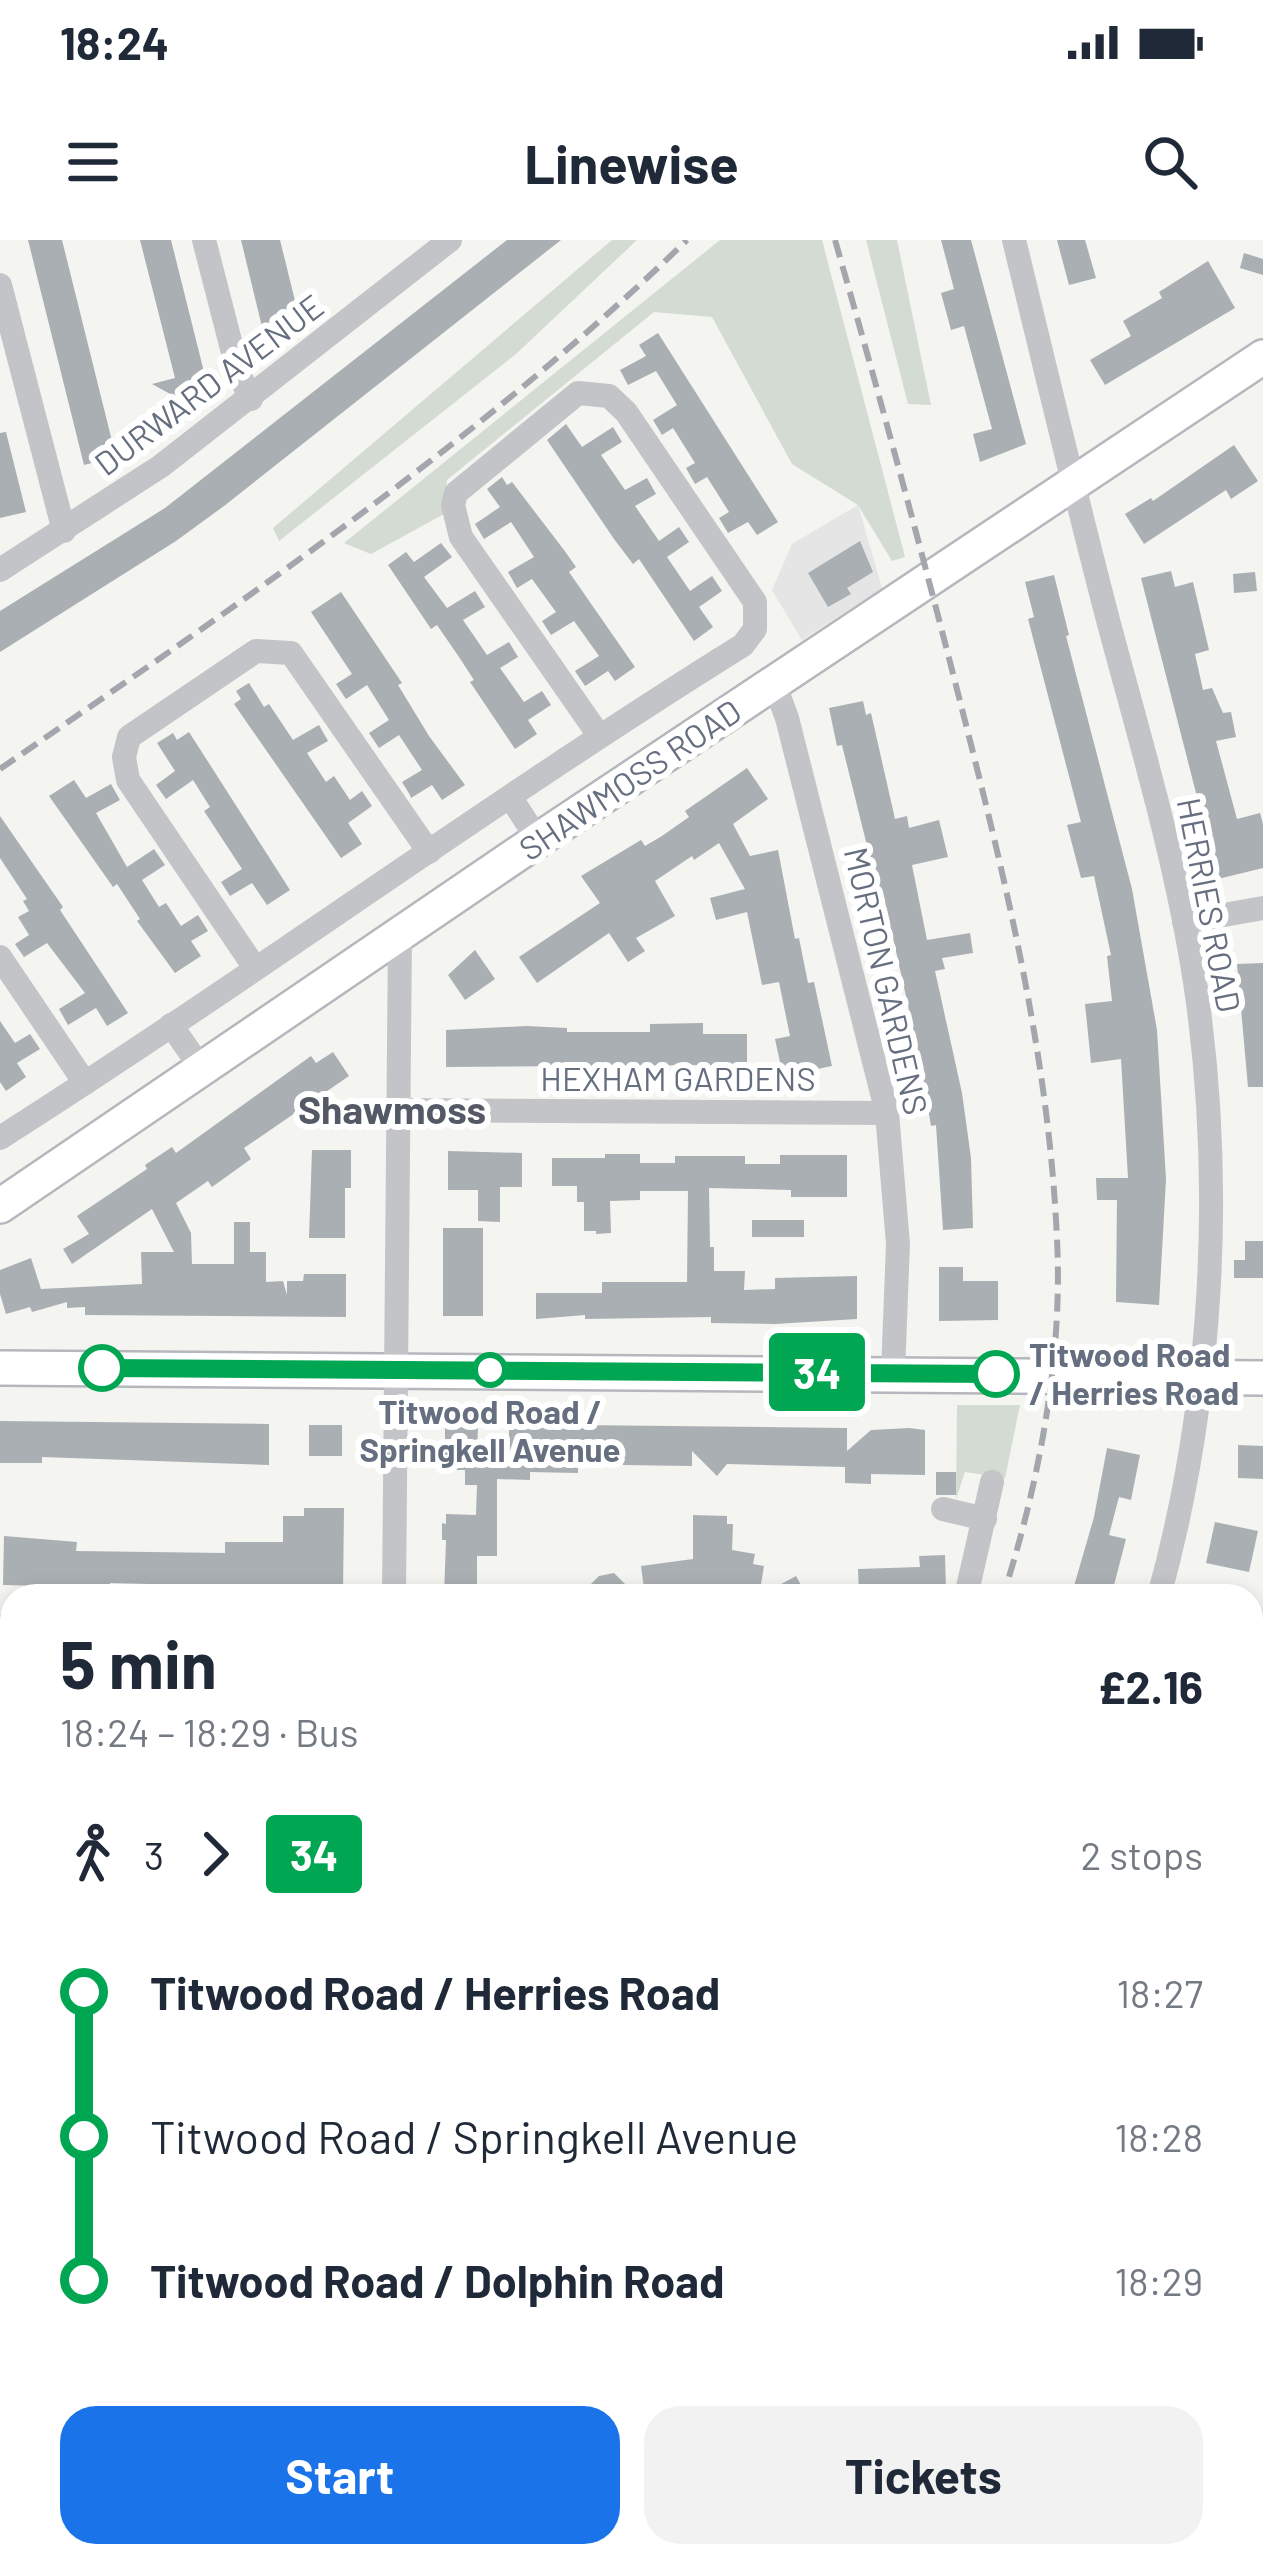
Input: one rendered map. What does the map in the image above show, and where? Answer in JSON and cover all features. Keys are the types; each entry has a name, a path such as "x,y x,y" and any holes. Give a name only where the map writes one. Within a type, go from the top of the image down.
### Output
{"street":[{"path":"204,240 238,372 251,399"},
{"name":"DURWARD AVENUE","path":"0,570 161,466 450,240"},
{"name":"HERRIES ROAD","path":"1014,240 1072,485 1167,841 1201,1035 1210,1168 1200,1377 1162,1584"},
{"path":"0,285 64,531"},
{"name":"SHAWMOSS ROAD","path":"0,1206 538,840 1263,357"},
{"path":"0,1138 511,798 598,734 743,645 755,629 754,602 626,412 609,396 578,393 456,493 453,505 461,537 598,734"},
{"path":"255,968 128,780 124,747 128,737 194,691 256,651 279,650 297,657 429,852"},
{"name":"MORTON GARDENS","path":"774,683 788,718 887,1113 898,1244 893,1372"},
{"path":"511,798 538,840"},
{"path":"1184,922 1263,908"},
{"path":"394,1584 400,934"},
{"path":"0,957 85,1083"},
{"path":"171,1025 201,1068"},
{"name":"HEXHAM GARDENS","path":"398,1110 887,1113"},
{"path":"0,1368 1263,1378"},
{"path":"969,1584 992,1482"},
{"path":"943,1509 985,1519"}],"shaded area":[{"path":"612,240 637,240 516,354 279,541 273,528"},
{"path":"720,240 822,240 905,557 892,561 858,505 792,464 712,317 654,312 447,480 444,514 371,554 344,543"},
{"path":"866,240 897,240 931,405 908,404"},
{"path":"858,505 882,588 802,640 772,590 792,544"},
{"path":"957,1405 1020,1405 1005,1478 965,1472 956,1499"}],"building":[{"path":"28,240 62,240 116,457 84,465"},
{"path":"140,240 171,240 209,392 192,406 152,384 175,378"},
{"path":"241,240 280,240 301,325 264,335"},
{"path":"507,240 561,240 224,506 0,652 0,611 165,508"},
{"path":"941,240 971,240 1026,444 980,462 973,434 992,429 964,326 951,330 941,293 954,289"},
{"path":"1057,240 1085,240 1096,278 1069,285"},
{"path":"1244,253 1263,259 1263,275 1240,268"},
{"path":"1208,261 1235,308 1105,385 1090,360 1131,336 1123,321 1162,298 1159,292"},
{"path":"658,333 778,522 757,535 748,522 728,533 719,518 729,512 707,477 695,484 686,468 695,463 673,428 662,435 653,420 677,405 656,371 628,385 620,370 646,356 639,345"},
{"path":"566,424 582,447 613,427 622,442 601,455 625,490 647,478 656,494 635,506 659,541 679,527 689,542 667,557 690,591 712,576 722,591 699,607 713,627 694,641 639,559 633,564 614,539 547,440"},
{"path":"6,432 26,512 0,518 0,433"},
{"path":"1234,445 1258,481 1231,499 1226,490 1144,544 1125,514 1153,501"},
{"path":"502,477 507,485 512,482 576,567 569,572 635,667 615,681 608,671 585,686 575,671 599,656 574,621 551,635 542,621 556,612 532,579 517,588 508,572 534,557 511,522 484,539 475,524 500,507 487,489"},
{"path":"860,541 873,572 847,588 851,594 828,607 808,573"},
{"path":"441,543 452,557 424,577 447,608 475,591 485,607 463,620 487,655 509,642 518,657 500,668 524,702 542,691 551,705 528,720 537,734 515,749 437,625 431,629 388,565 406,552 414,562"},
{"path":"1171,571 1175,587 1193,582 1209,650 1195,654 1203,690 1212,688 1223,713 1231,712 1236,737 1216,741 1237,819 1260,813 1263,824 1263,868 1218,879 1141,578"},
{"path":"1255,572 1257,591 1234,593 1233,574"},
{"path":"1054,575 1132,889 1157,1030 1166,1179 1159,1305 1116,1302 1117,1200 1097,1200 1096,1178 1128,1178 1121,1059 1091,1063 1085,1004 1112,1001 1107,956 1111,955 1094,876 1081,878 1067,825 1081,822 1028,619 1034,617 1025,582"},
{"path":"341,592 402,683 398,685 429,736 465,785 442,800 432,785 411,798 402,782 422,770 399,735 379,748 369,733 389,720 367,685 346,699 336,684 352,674 311,612"},
{"path":"249,683 293,740 319,725 328,741 307,753 326,782 334,776 350,800 362,791 372,806 348,823 362,844 341,858 234,704 241,699 236,691"},
{"path":"863,701 866,715 871,713 895,819 907,816 909,828 939,820 948,857 912,865 927,940 970,933 973,953 942,958 945,969 935,971 962,1093 971,1158 973,1228 943,1230 936,1125 931,1126 884,897 880,898 829,708"},
{"path":"189,732 290,890 267,905 252,883 230,896 221,882 242,869 204,811 210,807 193,780 166,799 156,785 175,771 157,743 173,733 177,740"},
{"path":"747,768 768,799 733,824 750,856 778,850 795,939 799,938 808,983 814,982 832,1066 783,1076 775,1039 790,1036 779,982 762,985 747,912 716,920 710,898 745,889 719,843 655,881 675,916 636,938 645,951 628,962 609,933 537,983 519,957 600,903 581,876 641,840 645,846 662,836 689,817 685,811"},
{"path":"74,780 86,798 111,784 120,800 96,813 127,867 154,849 165,865 142,880 159,907 166,903 181,926 198,915 208,931 191,941 201,956 175,973 117,884 113,887 49,796"},
{"path":"0,816 128,1013 107,1026 96,1008 68,1025 59,1009 85,993 47,943 24,957 15,944 29,935 18,917 29,911 23,901 27,899 0,858"},
{"path":"475,950 495,979 465,1000 448,975"},
{"path":"1263,963 1263,1087 1248,1087 1237,964"},
{"path":"0,1021 15,1043 30,1034 40,1049 17,1063 26,1077 6,1091 0,1082"},
{"path":"703,1023 703,1034 747,1034 747,1069 712,1069 712,1065 446,1067 446,1030 526,1026 567,1028 567,1032 650,1032 650,1024"},
{"path":"333,1052 349,1076 244,1148 251,1159 212,1187 208,1181 176,1203 191,1233 192,1264 234,1264 234,1222 250,1222 250,1252 266,1252 266,1282 283,1281 287,1295 287,1281 303,1281 304,1274 346,1274 346,1317 85,1315 85,1307 67,1308 67,1302 6,1314 0,1270 31,1258 41,1289 142,1284 141,1252 174,1252 152,1209 72,1264 63,1249 89,1234 77,1216 172,1147 176,1153 311,1056 316,1063"},
{"path":"312,1150 351,1150 345,1238 309,1238"},
{"path":"448,1151 522,1153 522,1187 500,1187 500,1222 478,1221 478,1190 448,1190"},
{"path":"605,1154 640,1154 640,1163 675,1163 675,1156 745,1156 745,1164 780,1164 780,1155 847,1155 847,1197 791,1197 791,1190 709,1188 710,1247 714,1247 714,1271 745,1271 744,1290 775,1289 775,1278 857,1276 857,1319 775,1324 711,1323 711,1317 536,1319 536,1293 602,1293 602,1282 687,1282 688,1191 640,1191 640,1200 610,1201 611,1233 596,1234 584,1231 584,1202 577,1202 577,1186 552,1186 552,1158 605,1158"},
{"path":"752,1220 804,1220 804,1237 752,1237"},
{"path":"443,1228 483,1228 483,1316 443,1316"},
{"path":"1245,1241 1263,1241 1263,1278 1234,1278 1234,1260 1245,1260"},
{"path":"939,1267 963,1267 963,1281 998,1281 998,1320 939,1321"},
{"path":"0,1421 269,1424 269,1465 42,1457 42,1463 0,1463"},
{"path":"309,1425 342,1425 342,1456 309,1456"},
{"path":"445,1426 478,1427 477,1453 502,1453 509,1443 509,1426 847,1428 847,1451 871,1430 909,1428 925,1430 925,1475 871,1474 871,1484 845,1483 845,1467 727,1464 717,1476 692,1451 692,1466 623,1465 623,1458 578,1457 578,1473 530,1472 530,1480 497,1479 497,1556 477,1556 477,1584 444,1584 442,1523 446,1524 446,1514 476,1515 477,1485 465,1485 465,1470 445,1470"},
{"path":"1238,1445 1263,1446 1263,1479 1238,1478"},
{"path":"1107,1448 1140,1455 1131,1500 1119,1497 1109,1535 1126,1539 1114,1584 1075,1584"},
{"path":"936,1472 956,1472 956,1495 936,1495"},
{"path":"304,1508 344,1508 343,1584 3,1584 4,1536 77,1542 76,1551 225,1553 225,1542 283,1542 283,1516 304,1516"},
{"path":"693,1515 727,1516 727,1524 733,1524 732,1550 755,1554 753,1564 764,1566 761,1584 643,1584 641,1566 693,1559"},
{"path":"1215,1522 1258,1531 1249,1572 1206,1563"},
{"path":"945,1555 946,1584 859,1584 858,1569 920,1567 919,1556"},
{"path":"614,1573 625,1584 591,1584 599,1576"}],"railway":[{"path":"0,769 267,583 441,453 687,240"},
{"path":"835,240 917,535 995,843 1024,973 1045,1105 1057,1239 1056,1329 1046,1420 1006,1584"}],"bus line":[{"name":"34","path":"102,1368 996,1374"}],"place":[{"name":"Titwood Road / Springkell Avenue","path":"490,1370"},
{"name":"Titwood Road / Herries Road","path":"996,1374"}],"district":[{"name":"Shawmoss","path":"392,1110"}]}
